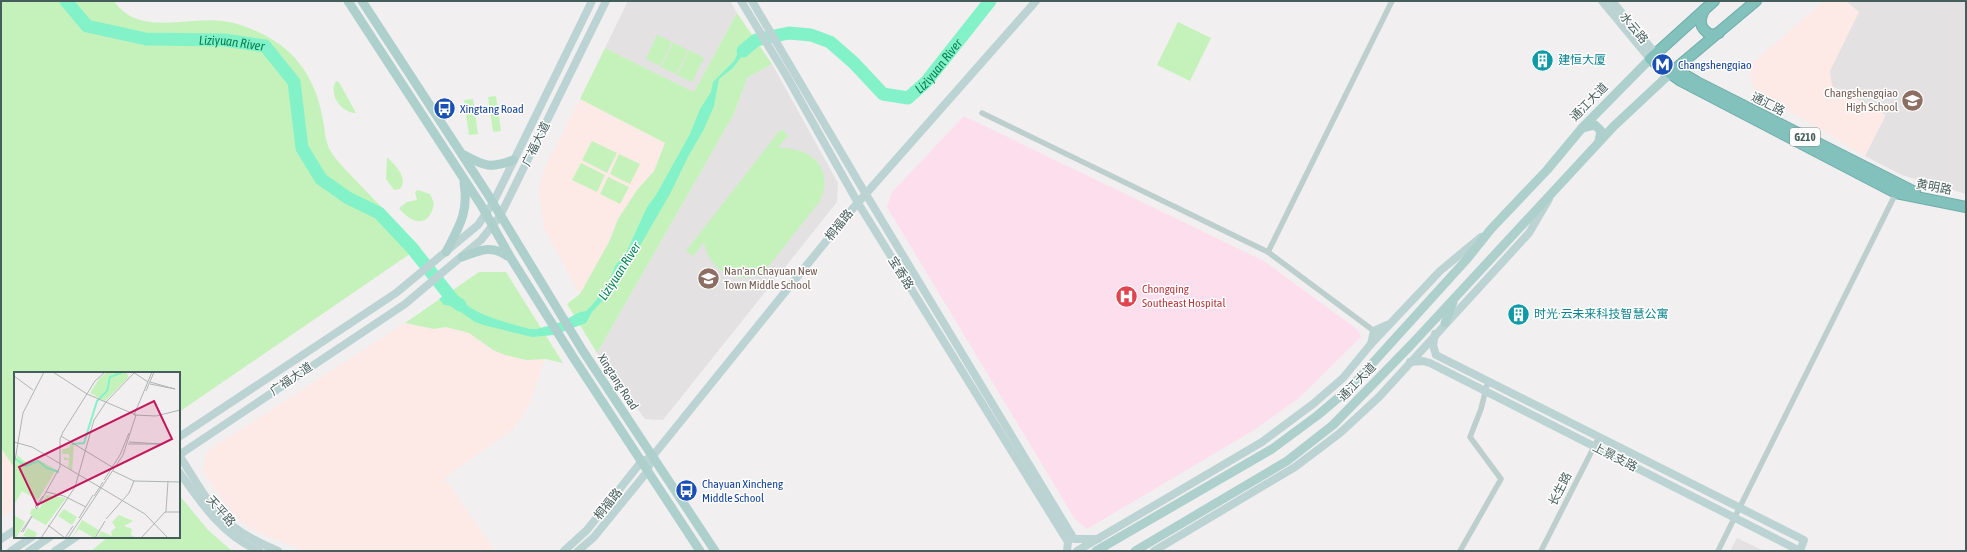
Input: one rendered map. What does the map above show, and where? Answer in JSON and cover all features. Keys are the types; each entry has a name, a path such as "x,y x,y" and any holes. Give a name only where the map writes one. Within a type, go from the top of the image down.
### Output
{"highway":[{"name":"通江大道","path":"1653,56 1714,1"},
{"name":"通江大道","path":"1672,72 1720,33 1756,1"},
{"path":"1704,10 1700,19 1700,26 1710,35 1720,33"},
{"name":"通汇路","path":"1653,56 1672,72 1898,189 1937,201"},
{"name":"黄明路","path":"1937,201 1966,207"}],"main road":[{"name":"Xingtang Road","path":"348,1 464,180 572,357 700,551"},
{"name":"Xingtang Road","path":"362,1 493,203 583,351 715,551"},
{"name":"通江大道","path":"1096,551 1272,449 1318,415 1350,387 1467,259 1491,229 1547,170 1582,128 1653,56"},
{"name":"通江大道","path":"1135,551 1287,460 1334,425 1366,393 1558,184 1599,142 1672,72"},
{"path":"1582,128 1595,125 1598,127 1601,131 1599,142"},
{"path":"462,155 481,164 491,166 513,160"},
{"path":"446,252 465,210 466,196 464,180"},
{"path":"462,257 484,249 498,250 512,260"},
{"path":"1445,323 1456,296"}],"street":[{"name":"广福大道","path":"180,436 396,293 478,225 493,203 592,1"},
{"name":"广福大道","path":"180,454 405,304 481,240 500,216 606,1"},
{"name":"宝香路","path":"741,1 786,75 858,203 1071,540"},
{"name":"宝香路","path":"752,1 1071,540"},
{"name":"桐福路","path":"578,551 594,538 647,472 652,457 865,194 1036,1"},
{"path":"1268,252 1392,1"},
{"name":"水云路","path":"1602,1 1653,56"},
{"name":"水云路","path":"1612,1 1653,56"},
{"path":"982,113 1268,252 1374,330"},
{"name":"通江大道","path":"1154,551 1295,467 1340,433 1374,402 1529,233 1558,184"},
{"path":"1718,551 1898,189"},
{"name":"通江大道","path":"1077,551 1262,442 1313,404 1343,378 1371,344 1440,270 1491,229"},
{"path":"1374,330 1392,323"},
{"path":"1371,344 1374,330"},
{"name":"上景支路","path":"1410,362 1423,361 1430,363 1800,551 1804,540 1436,355 1433,344 1435,334"},
{"path":"1460,551 1501,479 1470,437 1481,409 1488,381"},
{"name":"长生路","path":"1541,551 1599,437"},
{"name":"天平路","path":"180,456 215,507 229,523 247,536 278,551"},
{"name":"桐福路","path":"564,551 587,530 641,462 652,457"},
{"name":"天平路","path":"180,473 210,516 236,538 260,551"},
{"path":"1,539 14,531"},
{"path":"11,551 30,538"},
{"path":"29,551 48,538"},
{"path":"55,551 74,538"},
{"path":"1066,551 1071,540 1098,539"}],"shaded area":[{"path":"1,1 114,1 124,12 136,19 164,23 209,20 229,22 257,31 276,42 294,57 308,76 313,86 321,108 328,145 331,152 341,165 420,247 180,411 180,372 14,372 14,468 1,448"},
{"path":"628,1 730,1 737,13 694,92 605,48"},
{"path":"1824,1 1846,1 1859,12 1830,71 1886,114 1865,156 1754,90 1749,66"},
{"name":"Changshengqiao High School","path":"1846,1 1966,1 1966,194 1902,175 1865,156 1886,115 1832,86 1830,71 1859,12"},
{"path":"737,13 772,64 747,78 734,114 597,353 567,304 580,294 609,242 618,219 637,190 654,171 665,143 580,99 605,48 694,92"},
{"path":"1178,22 1211,38 1190,81 1157,65"},
{"path":"657,35 672,42 660,66 646,59"},
{"path":"673,43 688,50 676,74 661,67"},
{"path":"689,50 704,58 692,82 677,75"},
{"name":"Nan'an Chayuan New Town Middle School","path":"772,64 838,183 837,202 663,420 645,419 597,353 734,114 747,78"},
{"path":"336,81 339,82 356,113 345,110 337,102 334,91"},
{"path":"496,96 501,131 493,132 488,97"},
{"path":"473,99 478,134 469,135 464,100"},
{"path":"580,99 665,143 654,171 637,190 618,219 609,242 580,294 544,228 539,193 543,171"},
{"name":"Chongqing Southeast Hospital","path":"964,116 1264,261 1358,330 1361,337 1299,398 1254,430 1087,529 1075,519 887,207 892,192"},
{"path":"781,129 788,135 778,148 800,151 809,155 817,161 822,169 824,189 820,201 764,272 744,278 726,274 712,261 704,242 693,256 686,251"},
{"path":"592,141 617,153 607,173 582,160"},
{"path":"619,154 640,164 630,184 610,174"},
{"path":"387,157 402,176 403,180 400,189 394,190 386,179"},
{"path":"581,163 605,175 597,192 572,180"},
{"path":"608,177 629,187 620,204 600,194"},
{"path":"418,190 430,194 434,203 429,217 420,221 409,218 399,208 407,202 417,200 415,192"},
{"path":"479,272 506,272 563,363 545,359 526,360 505,355 493,350 469,333 446,327 434,329 405,323"},
{"path":"405,323 434,329 446,327 469,333 493,350 526,360 545,359 529,405 513,429 444,478 495,551 304,551 252,529 236,518 203,472 206,452"},
{"path":"1,448 14,468 14,509 1,518"},
{"path":"180,496 208,530 232,551 91,551 107,538 180,538"},
{"path":"1737,538 1764,551 1730,551"}],"water":[{"path":"754,38 759,45 755,45 747,49 733,68 719,79 714,106 704,129 670,194 630,263 622,273 619,283 592,312 586,323 554,335 532,337 475,322 452,306 444,305 439,299 450,291 454,297 485,315 530,329 537,329 561,322 580,312 586,311 608,284 615,266 626,253 647,207 656,195 690,134 700,109 711,92 713,82 734,61 740,49"}],"waterway":[{"name":"Liziyuan River","path":"66,1 87,26 146,39 224,40 265,46 294,82 302,148 321,179 348,198 379,213 412,248 453,300 460,305"},
{"name":"Liziyuan River","path":"743,51 756,40 789,33 811,35 830,42 854,63 883,94 908,98 926,82 990,1"}],"place":[{"name":"建恒大厦","path":"1542,60"},
{"name":"Changshengqiao","path":"1662,65"},
{"name":"Changshengqiao High School","path":"1913,100"},
{"name":"Xingtang Road","path":"444,109"},
{"name":"Nan'an Chayuan New Town Middle School","path":"709,278"},
{"name":"Chongqing Southeast Hospital","path":"1126,296"},
{"name":"时光·云未来科技智慧公寓","path":"1518,314"},
{"name":"Chayuan Xincheng Middle School","path":"686,491"}]}
